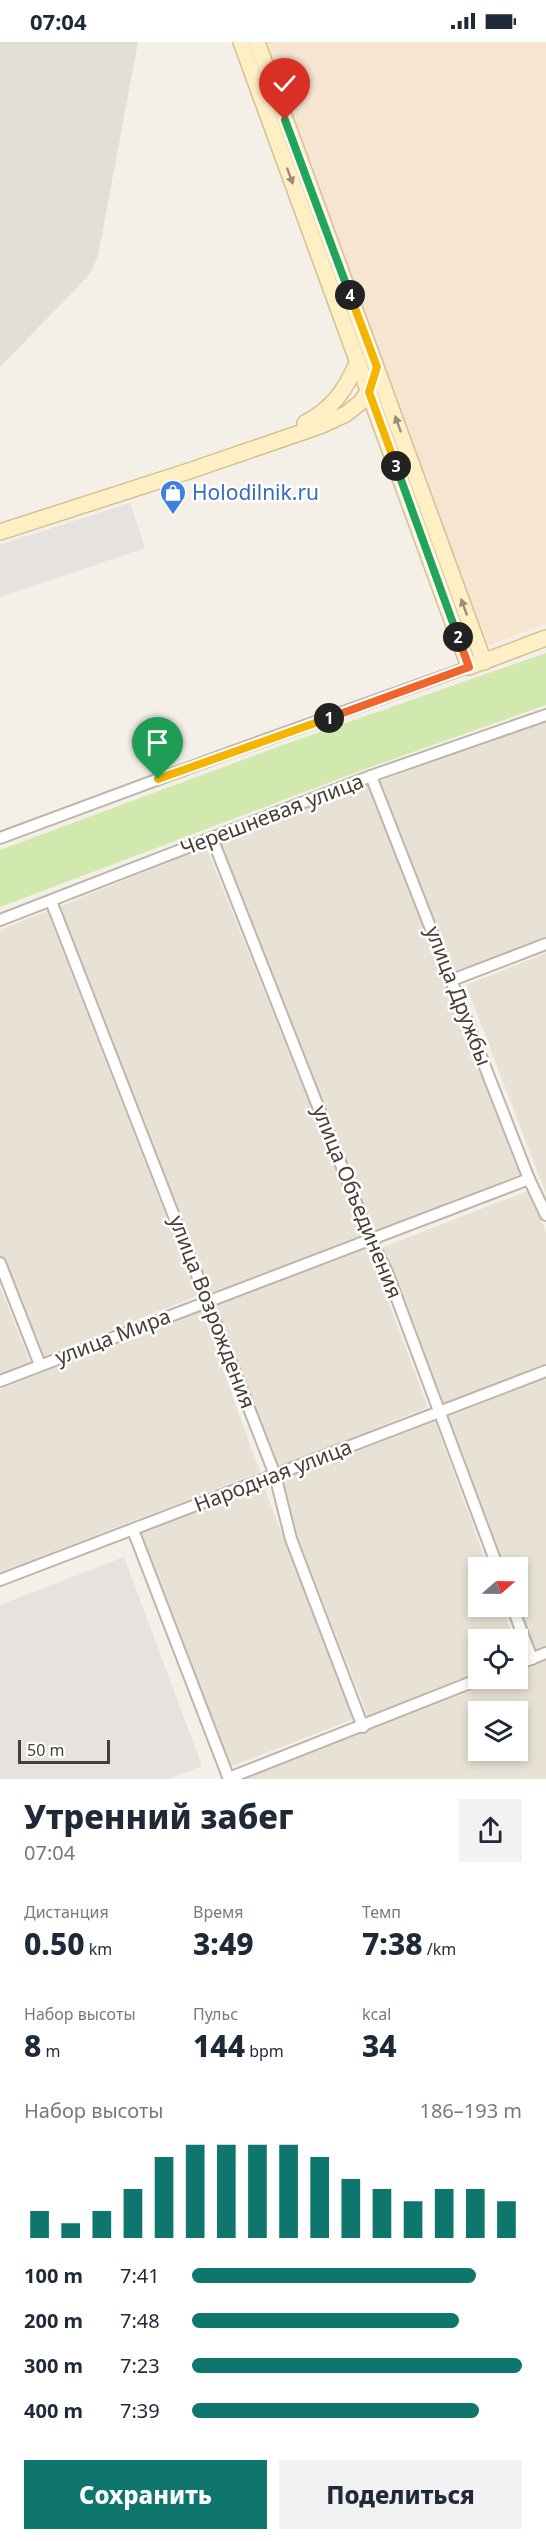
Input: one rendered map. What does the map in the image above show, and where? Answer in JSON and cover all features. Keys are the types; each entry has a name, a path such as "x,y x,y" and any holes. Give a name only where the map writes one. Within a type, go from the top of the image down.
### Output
{"street":[{"path":"241,42 257,65 278,122 358,361 469,667"},
{"path":"257,42 257,65"},
{"path":"278,122 377,367 484,662"},
{"path":"252,450 317,417 336,401 346,387 358,361"},
{"path":"0,532 320,426 346,414 369,392 377,367"},
{"path":"0,838 237,749 546,639"},
{"name":"Черешневая улица","path":"0,920 371,776 546,715"},
{"name":"улица Дружбы","path":"371,776 529,1179 546,1215"},
{"name":"улица Объединения","path":"212,838 370,1238 387,1272 494,1557"},
{"name":"улица Возрождения","path":"51,901 275,1475 291,1539 363,1727"},
{"path":"452,980 546,944"},
{"name":"улица Мира","path":"0,1381 529,1179"},
{"path":"0,1263 40,1365"},
{"name":"Народная улица","path":"0,1580 546,1371"},
{"path":"132,1530 229,1779 468,1684"},
{"path":"516,1617 532,1659"},
{"path":"528,1660 546,1653"}],"shaded area":[{"path":"0,42 138,42 98,256 89,275 0,367"},
{"path":"266,42 546,42 546,624 483,647"},
{"path":"130,503 145,548 0,597 0,545"},
{"path":"546,720 546,937 456,973 380,781"},
{"path":"369,783 521,1174 371,1233 218,842"},
{"path":"206,847 363,1236 210,1293 56,908"},
{"path":"47,911 197,1296 39,1358 0,1258 0,930"},
{"path":"546,953 546,1194 466,985"},
{"path":"530,1190 546,1232 546,1364 439,1405 378,1249"},
{"path":"368,1248 428,1407 272,1469 210,1307"},
{"path":"0,1287 30,1362 0,1374"},
{"path":"201,1309 260,1472 0,1572 0,1389"},
{"path":"546,1375 546,1647 530,1653 528,1629 524,1629 521,1617 528,1617 528,1557 495,1557 444,1415"},
{"path":"434,1419 484,1557 468,1557 468,1617 506,1617 510,1629 468,1629 468,1678 368,1716 275,1480"},
{"path":"263,1485 354,1719 227,1768 136,1534"},
{"path":"124,1557 202,1766 168,1779 0,1779 0,1605"},
{"path":"546,1659 546,1779 237,1779 469,1689 528,1689 528,1666"}],"green space":[{"path":"546,653 546,705 368,768 0,907 0,850 280,746"}],"place":[{"name":"Holodilnik.ru","path":"173,516"}],"route":[{"path":"158,779 469,667 369,392 377,367 285,120"}]}
